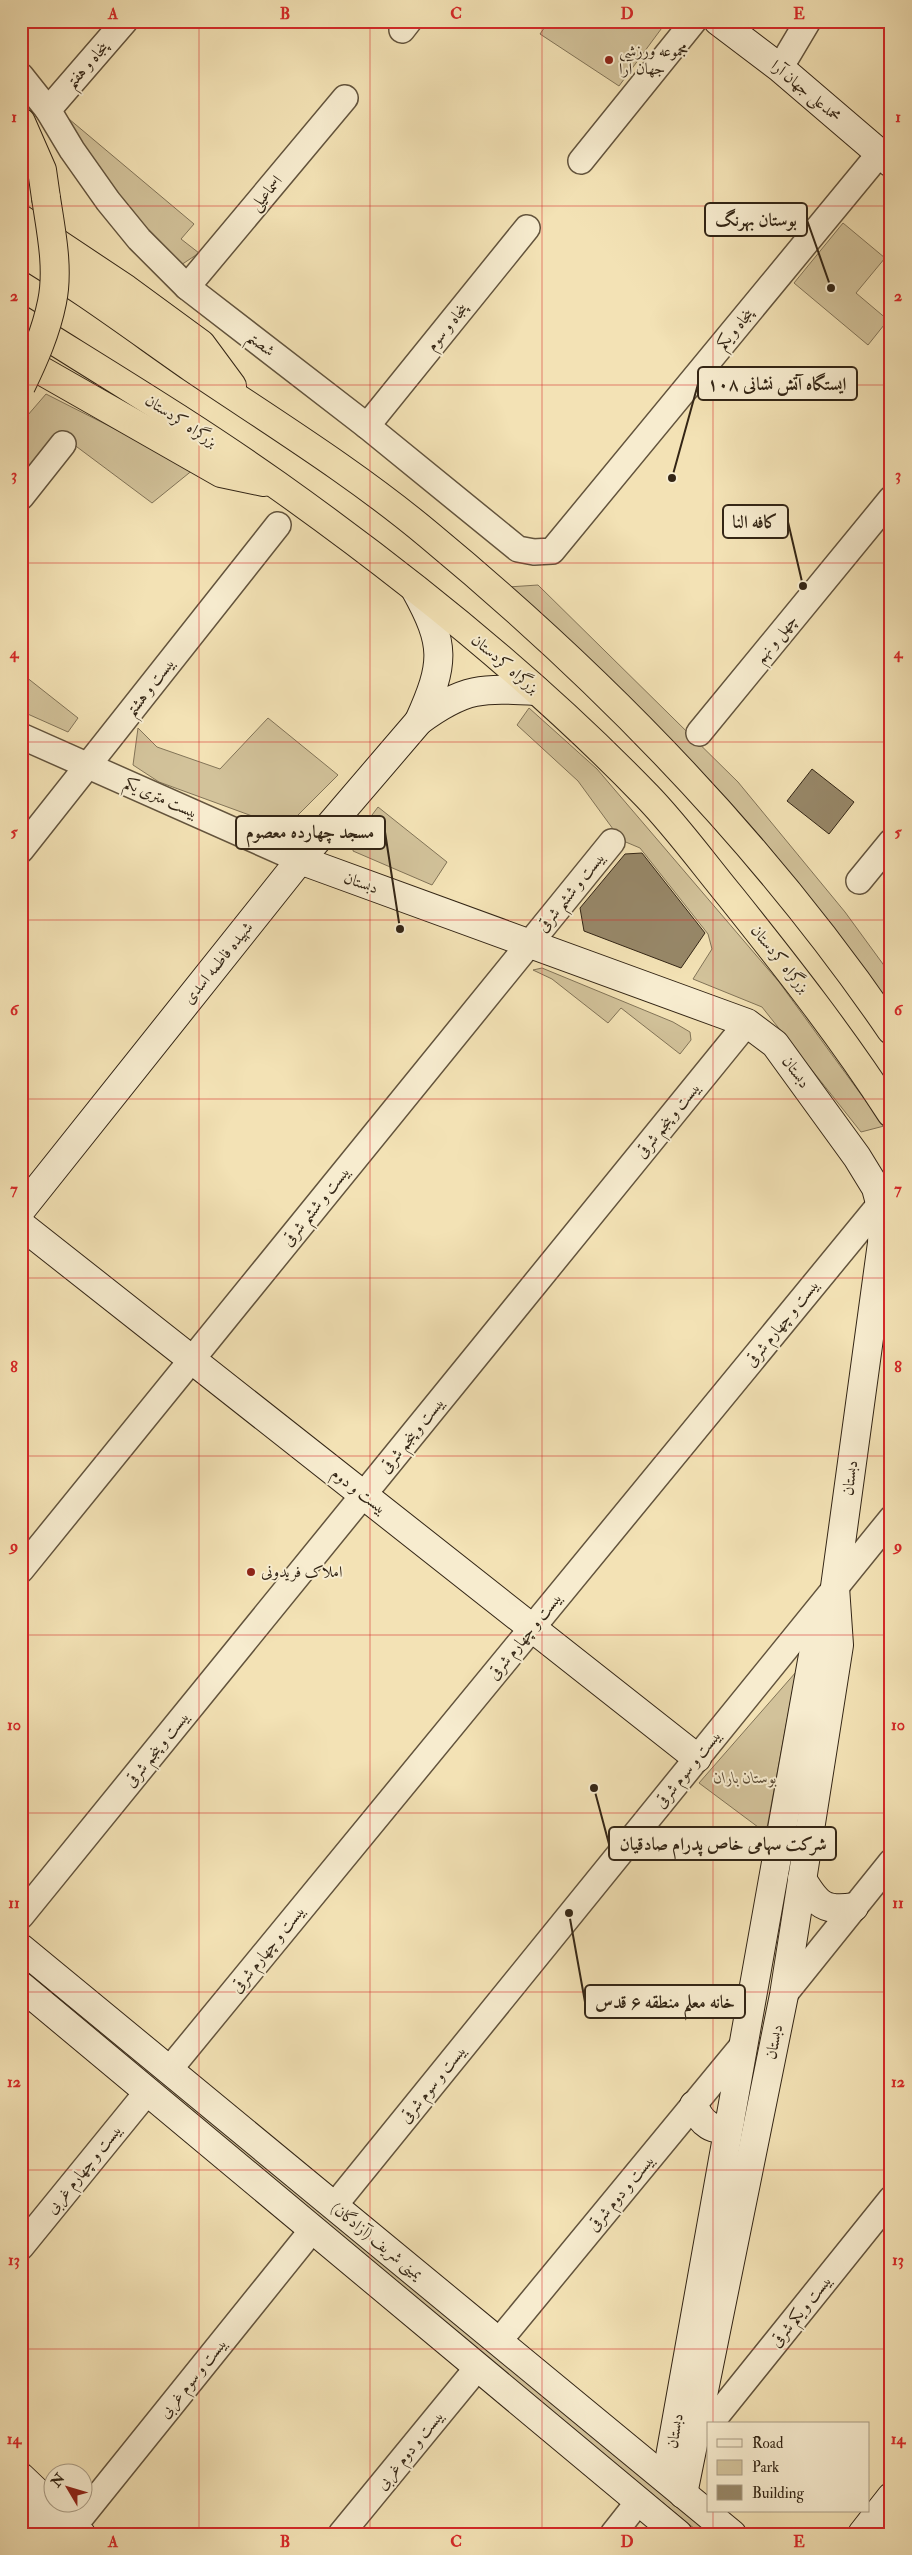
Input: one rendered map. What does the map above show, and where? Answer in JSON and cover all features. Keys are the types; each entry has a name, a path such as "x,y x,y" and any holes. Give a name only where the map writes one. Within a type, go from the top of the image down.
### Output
{"highway":[{"path":"21,122 42,170 54,271 52,301 41,344 21,386"},
{"path":"21,156 46,198"},
{"path":"21,219 126,289 201,344 245,404"},
{"path":"21,252 370,490 427,534 506,602 679,768 744,838 807,914 891,1030"},
{"name":"بزرگراه کردستان","path":"21,320 170,412 278,485 415,588 538,691 643,793 682,837 803,986 891,1113"},
{"path":"21,359 220,472 278,485"}],"street":[{"name":"پنجاه و هفتم","path":"48,110 125,21"},
{"path":"581,161 694,21"},
{"name":"محمدعلی جهان آرا","path":"718,21 780,68 885,158"},
{"path":"780,68 808,21"},
{"name":"شصتم","path":"21,76 48,110 72,150 108,201 138,239 187,287 367,426 518,549 534,552 552,551"},
{"name":"اسماعیلی","path":"187,287 345,98"},
{"name":"پنجاه و یکم","path":"552,551 885,158"},
{"name":"پنجاه و سوم","path":"367,426 527,228"},
{"path":"21,497 63,444"},
{"name":"چهل و نهم","path":"699,733 891,499"},
{"name":"بیست و هشتم","path":"21,850 278,525"},
{"path":"415,588 434,625 439,645 439,664 436,682 419,721"},
{"path":"419,721 448,700 462,694 500,689 538,691"},
{"name":"شهیده فاطمه اسدی","path":"21,1210 300,860 419,721"},
{"name":"بیست متری یکم","path":"21,736 300,860"},
{"name":"بیست و ششم شرقی","path":"21,1570 612,842"},
{"path":"859,881 891,842"},
{"name":"دبستان","path":"300,860 528,945 747,1023 775,1044 857,1157 876,1188 881,1203 882,1243 835,1588 839,1645 784,1995 697,2424 675,2486"},
{"name":"بیست و پنجم شرقی","path":"21,1916 747,1023"},
{"name":"بیست و چهارم شرقی","path":"169,2070 881,1203"},
{"name":"بیست و دوم","path":"21,1225 697,1758"},
{"name":"بیست و سوم شرقی","path":"334,2206 891,1519"},
{"name":"دبستان","path":"675,2486 697,2424 730,2120 815,1644 835,1588"},
{"path":"743,2046 891,1862"},
{"path":"802,1879 812,1895 828,1908 854,1907"},
{"name":"یمینی شریف (آزادگان)","path":"21,1948 732,2534"},
{"name":"یمینی شریف (آزادگان)","path":"21,1986 678,2534"},
{"name":"بیست و دوم شرقی","path":"499,2341 743,2046"},
{"name":"بیست و چهارم غربی","path":"21,2247 148,2091"},
{"path":"694,2105 700,2120 706,2125 719,2128 726,2125 730,2120"},
{"name":"بیست و یکم شرقی","path":"697,2424 891,2199"},
{"name":"بیست و سوم غربی","path":"68,2532 313,2229"},
{"name":"بیست و دوم غربی","path":"341,2534 478,2367"},
{"path":"21,2477 68,2532"},
{"path":"862,2534 891,2497"},
{"path":"613,2534 639,2501"},
{"path":"21,2506 68,2532"}],"green space":[{"name":"مجموعه ورزشی جهان آرا","path":"549,21 667,21 619,86 540,34"},
{"path":"69,119 194,224 181,239 199,253 181,265 112,190 64,124"},
{"path":"843,223 885,258 856,293 888,320 868,345 794,283"},
{"path":"46,394 194,469 152,503 61,435 21,482 21,423"},
{"path":"538,585 738,782 845,912 891,975 891,1007 793,877 730,802 649,719 508,587"},
{"path":"21,673 78,718 68,732 21,711"},
{"path":"529,708 597,769 779,982 884,1126 861,1132 762,1007 693,979 712,949 708,934 640,848 621,840 578,781 517,725"},
{"path":"268,718 338,775 285,828 159,782 133,765 138,728 157,747 220,769"},
{"path":"378,807 447,862 432,885 353,851 354,839"},
{"path":"542,968 673,1022 690,1032 691,1040 680,1054 621,1008 608,1023 552,979 533,970"},
{"name":"بوستان باران","path":"796,1672 766,1833 699,1783"},
{"path":"21,1961 714,2534 701,2534 21,1976"}],"building":[{"path":"812,769 854,802 829,834 787,801"},
{"path":"642,853 705,933 681,968 584,931 580,908 625,854"}],"place":[{"name":"مجموعه ورزشی جهان آرا","path":"609,60"},
{"name":"بوستان بهرنگ","path":"831,288"},
{"name":"ایستگاه آتش نشانی ۱۰۸","path":"672,478"},
{"name":"کافه النا","path":"803,586"},
{"name":"مسجد چهارده معصوم","path":"400,929"},
{"name":"املاک فریدونی","path":"251,1572"},
{"name":"شرکت سهامی خاص پدرام صادقیان","path":"594,1788"},
{"name":"خانه معلم منطقه ۶ قدس","path":"569,1913"}]}
